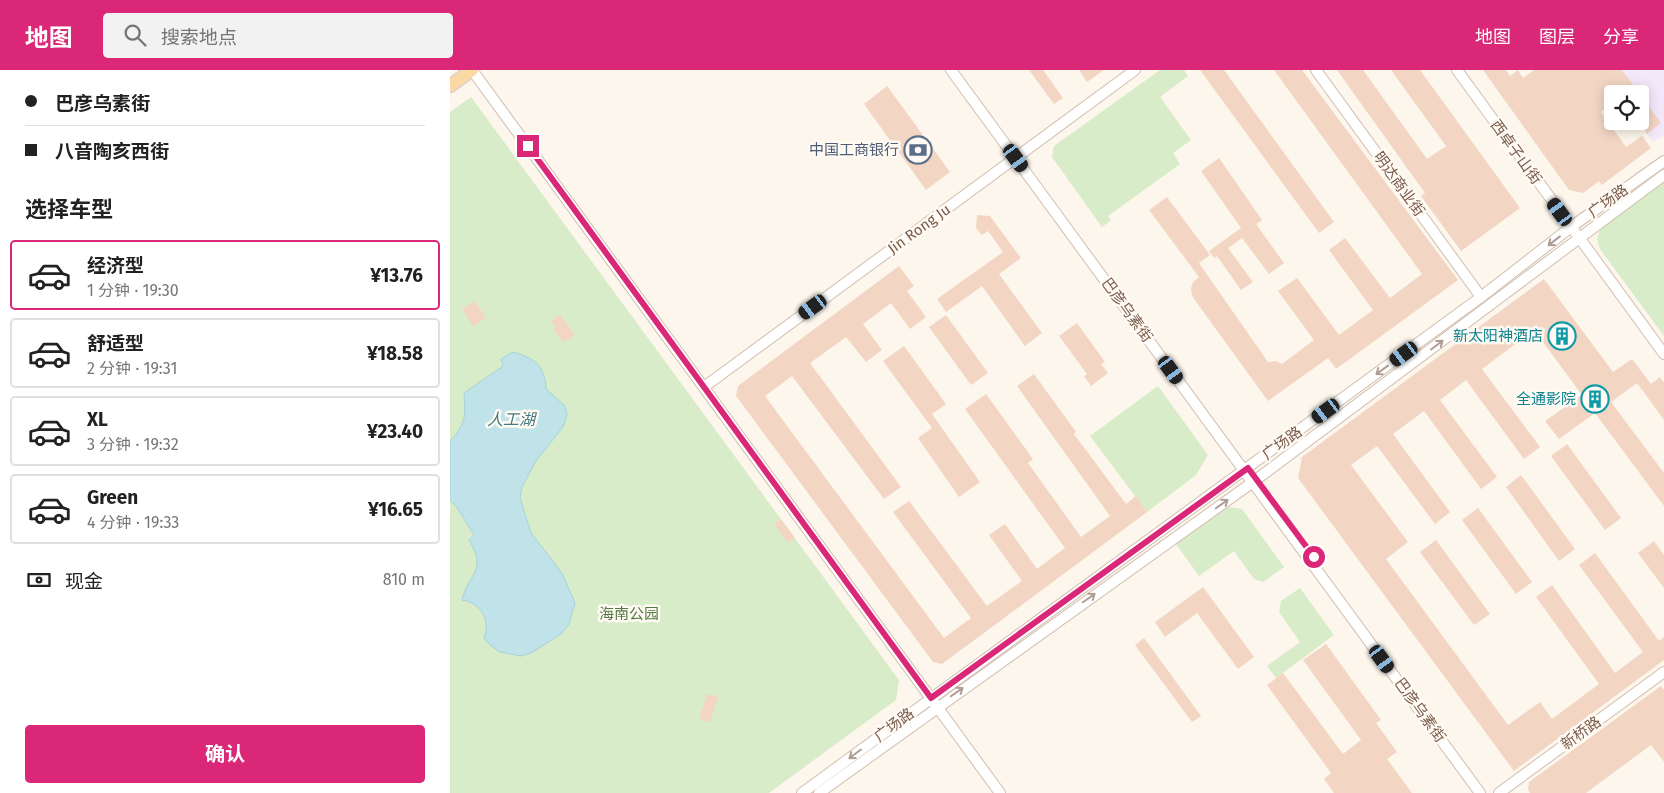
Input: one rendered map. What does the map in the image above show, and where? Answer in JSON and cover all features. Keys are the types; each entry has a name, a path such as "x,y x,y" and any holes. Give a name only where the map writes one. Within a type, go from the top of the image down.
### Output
{"main road":[{"path":"450,86 472,70"}],"street":[{"path":"472,70 1000,793"},
{"name":"巴彦乌素街","path":"951,70 1018,156"},
{"name":"巴彦乌素街","path":"958,70 1018,156 1255,480 1487,793"},
{"name":"Jin Rong Ju","path":"704,387 1135,70"},
{"name":"明达商业街","path":"1316,70 1481,297"},
{"name":"西卓子山街","path":"1457,70 1664,354"},
{"name":"广场路","path":"819,793 934,702 1664,161"},
{"name":"广场路","path":"802,793 1255,480 1664,176"},
{"name":"巴彦乌素街","path":"1255,480 1476,791"},
{"name":"新桥路","path":"1499,793 1664,672"}],"shaded area":[{"path":"1600,70 1664,70 1664,135 1653,142 1644,130 1649,130 1649,85 1611,85"}],"green space":[{"path":"1160,70 1184,70 1188,76 1160,97 1191,140 1173,153 1180,164 1108,216 1111,220 1102,227 1052,157 1054,146"},
{"name":"海南公园","path":"471,97 899,680 896,700 769,793 450,793 450,112"},
{"path":"1664,179 1664,336 1600,249 1597,239 1602,224"},
{"path":"1158,386 1208,455 1196,475 1147,512 1090,436"},
{"path":"1228,507 1242,509 1284,567 1263,582 1254,579 1234,551 1199,576 1176,544"},
{"path":"1300,588 1334,635 1276,678 1267,666 1300,642 1279,612 1281,601"}],"water":[{"name":"人工湖","path":"513,352 533,360 537,364 544,374 546,389 565,406 567,415 563,427 536,461 522,487 520,498 531,533 562,573 575,603 569,624 561,634 531,653 521,656 500,652 491,646 484,638 486,625 483,613 474,605 462,600 475,571 477,559 469,540 474,535 456,506 450,500 450,441 460,429 464,419 464,393 503,366 501,359"}],"building":[{"path":"1029,70 1043,70 1063,98 1054,104"},
{"path":"1079,70 1104,70 1087,82"},
{"path":"1200,70 1224,70 1334,222 1319,233"},
{"path":"1274,70 1302,70 1458,280 1336,369 1328,358 1268,401 1192,296 1191,288 1193,282 1199,277 1149,210 1167,197 1210,255 1199,263 1268,362 1276,361 1282,364 1314,340 1278,291 1297,278 1339,335 1373,310 1329,250 1345,238 1390,298 1422,274"},
{"path":"1337,70 1363,70 1427,159 1446,146 1391,70 1420,70 1520,208 1461,251 1421,196 1425,193"},
{"path":"1483,70 1506,70 1510,76 1518,70 1523,78 1534,70 1622,70 1633,85 1604,85 1604,110 1601,112 1604,116 1604,130 1614,130 1626,147 1642,136 1651,148 1602,185 1599,181 1583,193 1569,190"},
{"path":"887,86 950,172 926,190 864,104"},
{"path":"1649,106 1661,123 1647,134 1644,130 1649,130"},
{"path":"1219,158 1262,220 1256,224 1284,263 1269,274 1242,238 1228,248 1253,282 1241,290 1217,256 1214,258 1209,251 1241,228 1201,171"},
{"path":"977,215 990,216 1021,258 999,274 1042,333 1025,346 982,286 946,312 937,299 1003,252 988,231 982,235 976,228"},
{"path":"899,266 914,286 907,291 926,317 910,329 891,303 863,324 882,350 866,362 846,337 810,363 901,487 884,499 792,376 765,396 944,638 971,618 893,512 909,501 987,606 1022,581 989,535 1005,524 1037,569 1065,548 965,409 986,394 1033,459 1028,463 1081,537 1110,516 1017,386 1034,374 1076,432 1074,434 1126,504 1136,496 1147,512 942,664 933,662 736,396 738,386"},
{"path":"1544,279 1613,372 1632,359 1651,384 1660,377 1664,383 1664,420 1637,383 1611,402 1664,473 1664,506 1595,413 1559,439 1545,421 1582,395 1534,330 1482,369 1540,447 1524,459 1466,380 1440,400 1497,477 1481,489 1424,411 1393,434 1450,512 1435,524 1377,446 1351,465 1408,542 1386,559 1508,725 1540,702 1552,719 1599,684 1536,597 1552,585 1615,673 1643,652 1579,565 1595,553 1659,641 1664,637 1664,660 1514,771 1298,478 1302,457"},
{"path":"475,301 486,318 473,326 462,309"},
{"path":"560,315 575,335 564,343 553,329 556,327 551,321"},
{"path":"946,315 988,373 971,385 929,327"},
{"path":"1077,323 1105,362 1101,364 1108,373 1091,386 1084,376 1087,374 1059,336"},
{"path":"904,346 946,404 932,414 980,482 959,497 918,438 932,428 883,361"},
{"path":"1567,444 1621,518 1605,530 1551,456"},
{"path":"1521,475 1575,549 1559,561 1506,487"},
{"path":"1478,508 1532,582 1516,594 1462,520"},
{"path":"781,519 795,538 788,543 774,524"},
{"path":"1436,540 1490,614 1474,625 1420,552"},
{"path":"1654,541 1664,555 1664,588 1638,553"},
{"path":"1203,587 1254,657 1238,669 1197,613 1165,637 1155,622"},
{"path":"1144,638 1201,716 1192,722 1135,645"},
{"path":"1326,644 1381,720 1376,723 1397,752 1387,759 1412,793 1334,793 1324,779 1331,773 1267,685 1283,673 1343,754 1361,740 1303,660"},
{"path":"1661,686 1664,690 1664,762 1651,745 1586,793 1530,793 1528,789 1529,782"},
{"path":"707,694 718,697 710,722 699,719"}],"place":[{"name":"中国工商银行","path":"918,150"},
{"name":"新太阳神酒店","path":"1562,336"},
{"name":"全通影院","path":"1595,399"}],"route":[{"path":"528,146 931,698 1248,468 1314,557"}]}
